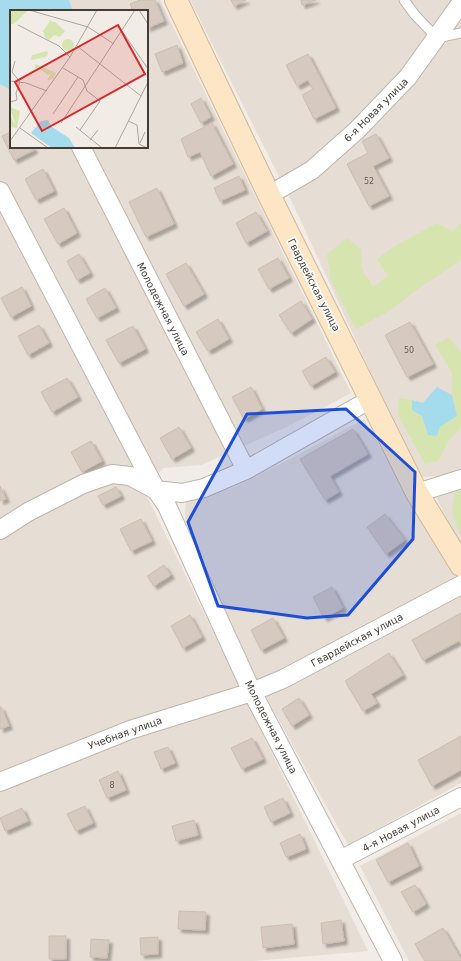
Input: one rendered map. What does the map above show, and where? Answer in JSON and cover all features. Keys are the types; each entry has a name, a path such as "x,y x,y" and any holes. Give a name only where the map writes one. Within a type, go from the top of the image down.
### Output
{"main road":[{"name":"Гвардейская улица","path":"176,0 269,196 417,493 461,565"}],"street":[{"name":"6-я Новая улица","path":"269,196 312,170 357,130 408,77 438,38 461,3"},
{"name":"Молодежная улица","path":"81,148 246,470"},
{"name":"Молодежная улица","path":"0,191 156,490 167,506 252,692 393,961"},
{"name":"Молодежная улица","path":"0,530 28,512 82,484 112,474 130,476 156,490 182,493 204,488 246,470 371,399"},
{"path":"417,493 461,479"},
{"name":"Гвардейская улица","path":"252,692 283,679 461,585"},
{"name":"Учебная улица","path":"0,782 130,730 252,692"},
{"name":"4-я Новая улица","path":"340,860 461,797"}],"lane":[{"path":"404,0 415,15 438,38 461,33"}],"highlighted area":[{"path":"346,409 415,472 413,539 348,615 307,618 218,606 188,522 247,414"}],"shaded area":[{"path":"0,0 160,0 351,393 289,426 201,465 164,468 142,486 368,951 254,961 0,961"},
{"path":"190,0 461,0 461,469 442,476 422,477 381,395 293,204"},
{"path":"364,419 461,586 461,783 348,845 250,668 185,517 186,502 235,487"},
{"path":"461,486 461,548 436,497 446,491"},
{"path":"461,813 461,961 409,961 360,866"}],"green space":[{"path":"437,223 452,231 461,224 461,260 389,311 356,329 331,281 327,254 347,238 361,249 362,269 373,287 388,276 377,259 395,246"},
{"path":"449,337 461,353 461,427 449,440 438,461 425,464 398,415 399,398 412,400 412,410 422,416 428,435 437,436 440,427 457,416 452,395 452,372 435,345"},
{"path":"461,487 461,534 453,517 452,507 456,489"}],"water":[{"path":"0,0 69,0 73,10 10,10 10,89 0,84"},
{"path":"437,387 452,395 457,416 440,427 437,436 428,435 422,416 412,410 412,400 423,403"}],"building":[{"path":"140,0 155,0 164,21 148,28 148,10 133,10 130,4"},
{"path":"231,0 246,0 234,6"},
{"path":"301,0 316,0 302,5"},
{"path":"177,45 183,63 162,72 155,54"},
{"path":"308,54 336,108 314,119 302,95 313,89 308,80 297,86 286,65"},
{"path":"201,98 211,117 201,123 191,104"},
{"path":"212,123 233,164 211,176 200,152 188,157 181,139"},
{"path":"10,132 10,148 33,148 34,150 14,160 2,136"},
{"path":"376,134 389,158 373,166 389,196 369,206 347,164 368,153 362,141"},
{"path":"43,169 54,191 36,200 25,179"},
{"path":"239,176 245,190 220,201 214,188"},
{"path":"157,188 174,224 146,237 129,202"},
{"path":"64,208 77,233 58,244 44,219"},
{"path":"256,212 267,231 246,243 236,223"},
{"path":"79,254 90,273 77,280 67,261"},
{"path":"278,258 289,278 269,289 258,269"},
{"path":"186,263 204,294 184,306 166,274"},
{"path":"22,287 31,306 11,317 1,298"},
{"path":"105,288 116,308 97,318 86,299"},
{"path":"301,301 312,319 291,333 279,315"},
{"path":"218,319 229,339 208,351 196,332"},
{"path":"410,322 433,364 407,377 385,335"},
{"path":"39,325 49,343 28,355 18,336"},
{"path":"133,326 145,349 119,363 106,340"},
{"path":"326,357 335,372 311,386 302,371"},
{"path":"67,378 78,397 52,412 41,392"},
{"path":"251,387 262,409 244,419 232,397"},
{"path":"179,427 191,448 172,459 160,438"},
{"path":"353,429 368,454 330,476 339,492 325,500 300,459"},
{"path":"91,441 102,461 82,472 71,452"},
{"path":"0,486 6,499 0,501"},
{"path":"116,487 121,496 103,505 98,496"},
{"path":"385,514 405,540 386,554 367,527"},
{"path":"141,519 152,541 131,551 120,529"},
{"path":"164,565 171,575 154,586 147,576"},
{"path":"332,587 343,608 324,618 313,597"},
{"path":"461,613 461,644 459,641 423,660 412,640"},
{"path":"190,615 202,637 183,648 171,626"},
{"path":"273,618 284,638 261,650 251,630"},
{"path":"389,653 403,675 371,694 377,703 363,711 345,681"},
{"path":"299,698 309,715 292,726 282,709"},
{"path":"0,707 9,726 0,729"},
{"path":"461,736 461,770 432,786 418,760"},
{"path":"252,738 263,759 242,769 231,748"},
{"path":"168,747 175,763 161,769 154,752"},
{"path":"118,771 126,790 107,798 99,780"},
{"path":"283,798 290,813 271,822 264,807"},
{"path":"85,806 93,823 76,831 67,814"},
{"path":"22,808 28,821 5,831 0,818"},
{"path":"194,820 198,835 176,841 172,826"},
{"path":"300,834 306,849 286,857 280,843"},
{"path":"408,843 419,866 388,882 376,860"},
{"path":"415,885 426,904 413,912 401,892"},
{"path":"179,911 206,912 205,930 178,929"},
{"path":"341,920 344,941 323,944 321,923"},
{"path":"292,924 294,944 263,948 261,927"},
{"path":"443,928 461,961 425,961 415,944"},
{"path":"49,936 66,936 66,959 49,959"},
{"path":"158,937 158,954 141,955 140,938"},
{"path":"91,939 109,940 107,958 90,957"}]}
